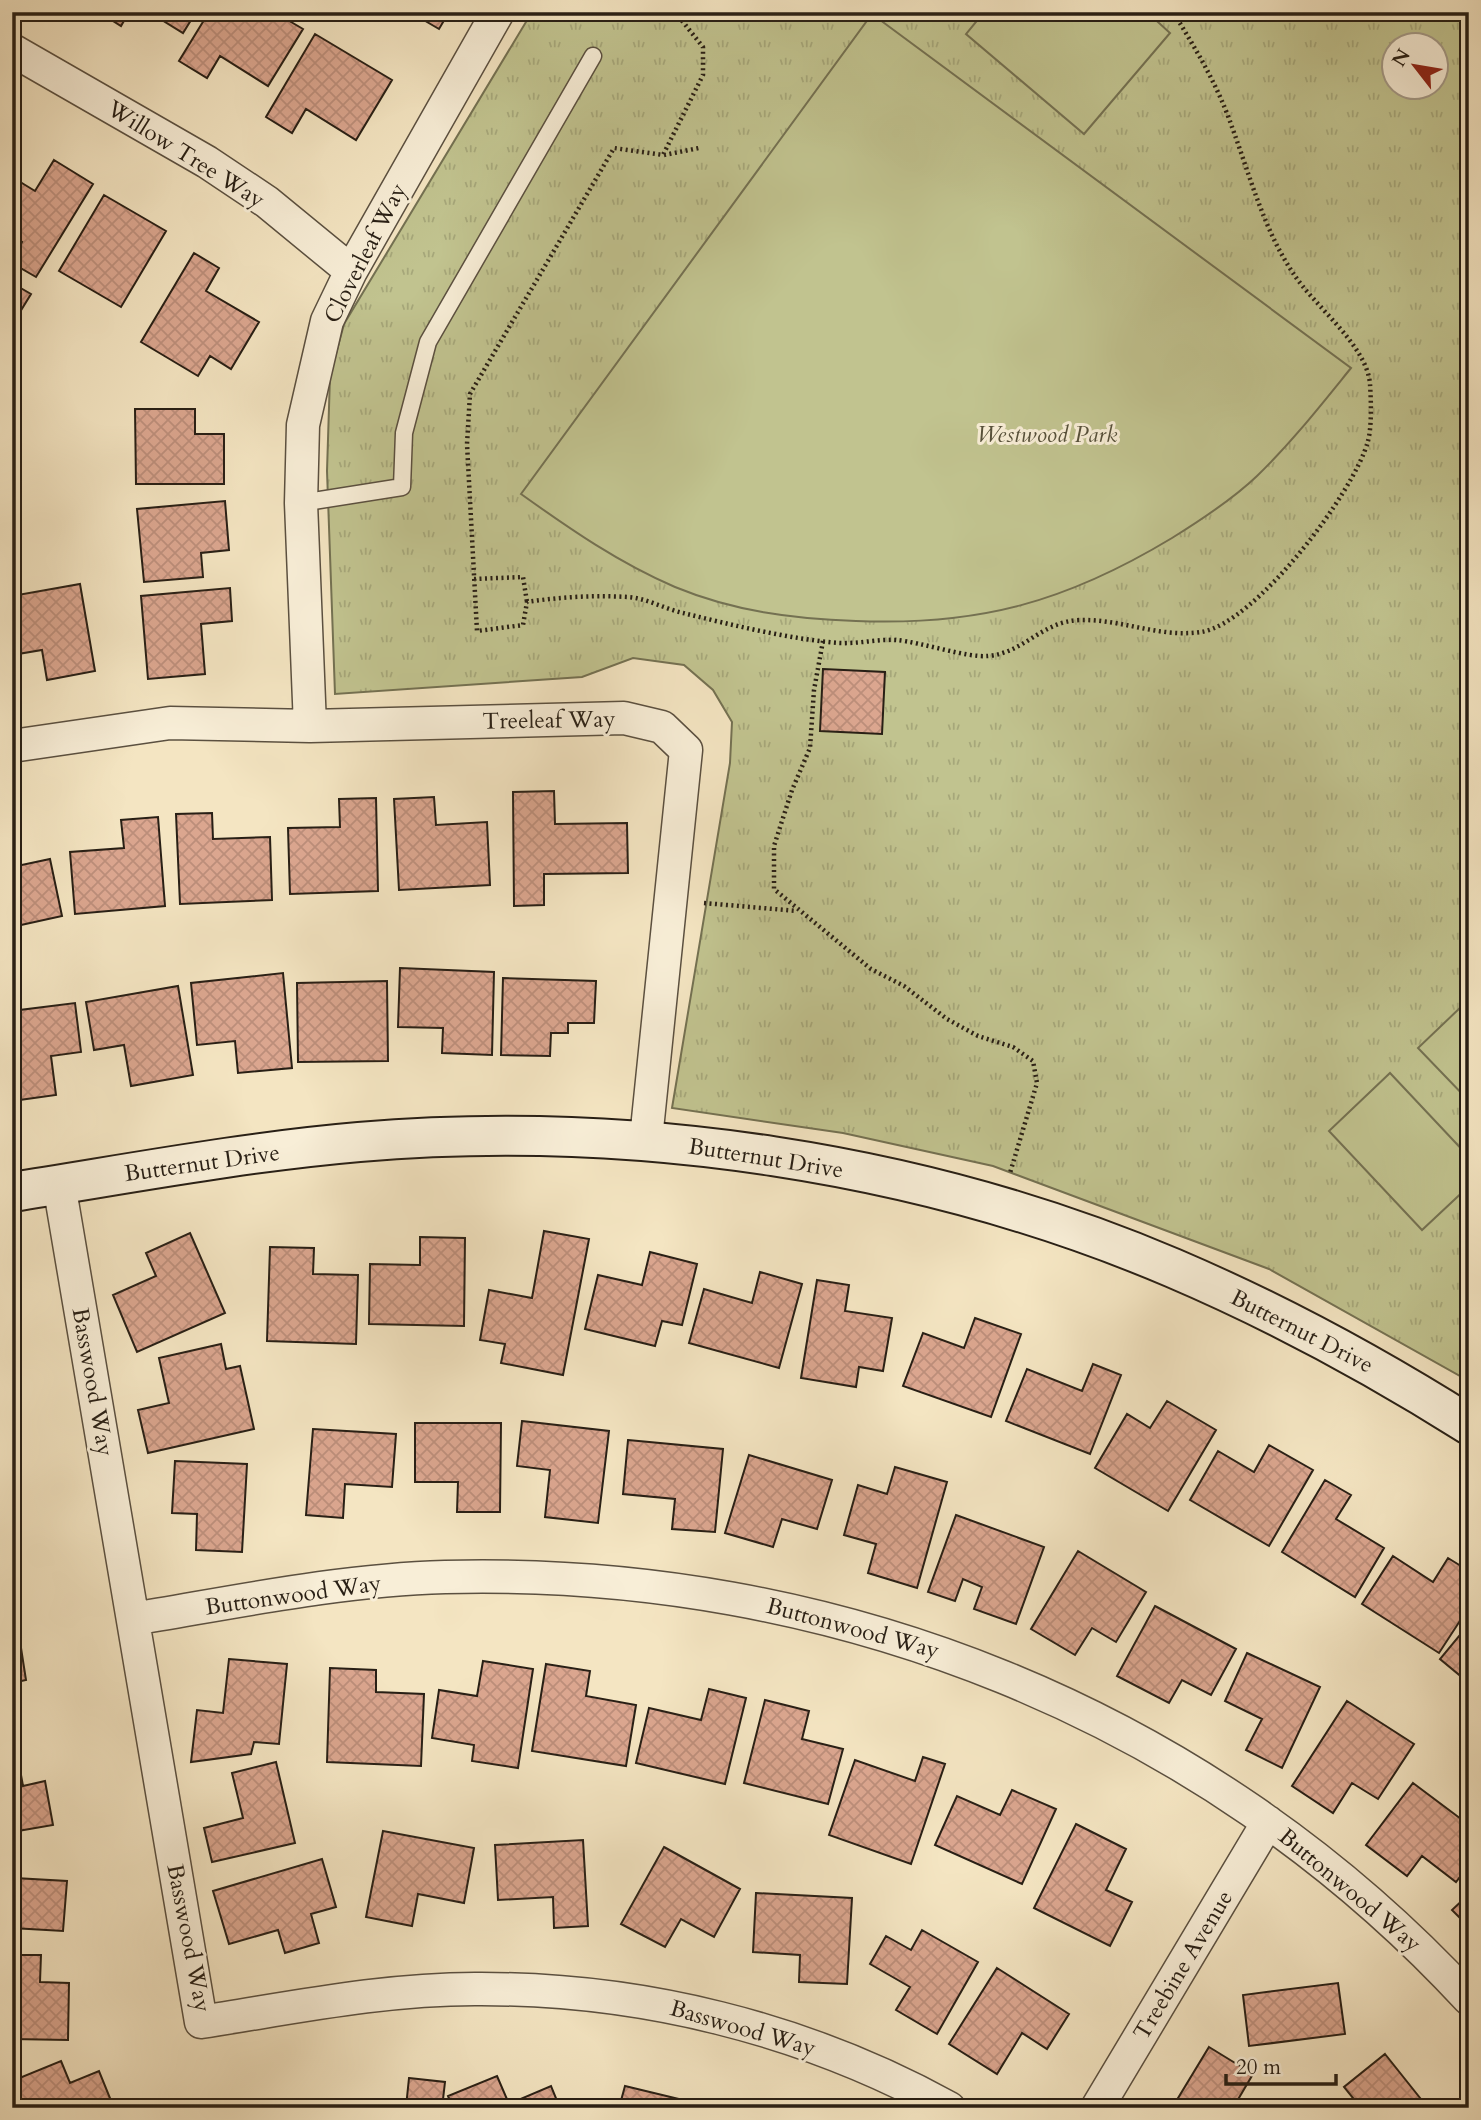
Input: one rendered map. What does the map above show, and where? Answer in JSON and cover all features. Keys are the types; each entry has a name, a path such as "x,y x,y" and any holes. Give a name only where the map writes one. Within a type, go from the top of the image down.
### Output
{"street":[{"name":"Cloverleaf Way","path":"310,726 301,503 303,425 327,321 351,271 498,12"},
{"name":"Willow Tree Way","path":"12,50 207,162 267,202 351,271"},
{"name":"Treeleaf Way","path":"12,746 170,723 310,726 624,718 662,727 686,750 646,1139"},
{"name":"Butternut Drive","path":"12,1192 359,1142 481,1137 646,1139 817,1164 1000,1208 1171,1267 1282,1318 1391,1376 1469,1425"},
{"name":"Basswood Way","path":"59,1184 201,2022 374,1996 473,1989 538,1990 636,2000 764,2030 857,2063 949,2108"},
{"name":"Buttonwood Way","path":"133,1619 350,1584 442,1577 535,1577 627,1582 719,1594 810,1612 899,1637 986,1668 1071,1705 1193,1772 1325,1864 1428,1955 1469,1999"},
{"name":"Treebine Avenue","path":"1097,2108 1268,1822"}],"lane":[{"path":"301,503 401,487 404,433 428,342 593,56"}],"path":[{"path":"663,155 703,75 703,47 675,12"},
{"path":"527,602 631,597 682,613 823,641 843,643 895,640 986,657 1016,649 1044,628 1077,620 1109,622 1165,633 1206,631 1239,612 1283,571 1314,537 1350,482 1368,440 1370,380 1346,332 1318,307 1291,271 1246,172 1232,126 1208,69 1173,12"},
{"path":"474,579 523,577 527,602 523,625 477,631 474,579 467,444 470,394 614,148 663,155 699,148"},
{"path":"823,641 814,690 810,747 774,846 774,889 870,969 904,986 947,1019 978,1036 1013,1046 1033,1061 1037,1083 1000,1208"},
{"path":"671,900 798,911"}],"green space":[{"name":"Westwood Park","path":"532,12 1469,12 1469,1381 1269,1269 993,1166 843,1133 672,1108 730,763 732,722 713,690 684,665 633,658 582,677 335,694 327,471 330,376 344,324"},
{"path":"984,12 1147,12 1170,33 1084,134 966,34"},
{"path":"872,14 1351,368 1270,463 1238,493 1205,517 1133,560 1095,579 1058,594 982,614 942,619 856,621 786,616 741,608 675,587 634,567 521,494"},
{"path":"1462,1006 1469,1013 1469,1101 1418,1048"},
{"path":"1390,1073 1469,1157 1469,1186 1422,1230 1329,1131"}],"building":[{"path":"99,12 129,12 121,26"},
{"path":"149,12 196,12 183,33"},
{"path":"209,12 274,12 303,29 268,86 220,56 207,78 179,61"},
{"path":"410,12 449,12 439,29"},
{"path":"315,34 392,80 356,140 306,109 292,133 266,117"},
{"path":"54,160 93,184 36,277 12,263 22,242 12,236 12,177 35,191"},
{"path":"104,195 166,231 121,307 59,271"},
{"path":"194,253 219,268 206,291 259,322 231,369 210,356 198,376 141,342"},
{"path":"12,283 31,294 12,325"},
{"path":"135,409 195,409 195,434 224,434 224,484 136,484"},
{"path":"225,501 229,550 201,553 203,577 144,582 137,509"},
{"path":"80,584 95,671 47,680 42,650 18,654 12,596"},
{"path":"230,588 232,621 201,624 205,674 148,679 141,596"},
{"path":"823,669 885,672 882,734 820,731"},
{"path":"554,791 555,824 627,823 628,873 544,874 544,905 514,906 513,792"},
{"path":"434,797 436,825 487,822 490,885 399,890 394,799"},
{"path":"376,798 378,891 290,894 288,828 340,827 339,799"},
{"path":"212,813 213,839 270,837 272,900 180,904 176,814"},
{"path":"158,817 165,906 75,914 70,852 124,848 121,820"},
{"path":"50,859 62,916 12,927 12,867"},
{"path":"400,968 494,972 492,1055 442,1053 443,1028 398,1027"},
{"path":"283,973 292,1068 238,1073 235,1041 197,1045 191,983"},
{"path":"503,978 596,981 594,1023 568,1023 568,1033 551,1033 550,1056 501,1055"},
{"path":"387,981 388,1061 298,1062 297,983"},
{"path":"178,986 193,1075 131,1086 124,1045 94,1050 86,1002"},
{"path":"75,1003 81,1052 51,1056 56,1095 12,1101 12,1011"},
{"path":"544,1231 589,1239 563,1375 501,1363 505,1344 480,1340 489,1290 532,1298"},
{"path":"190,1233 225,1313 137,1352 113,1295 156,1276 146,1253"},
{"path":"420,1237 465,1238 464,1326 369,1324 370,1264 420,1265"},
{"path":"270,1247 314,1248 313,1274 358,1275 356,1344 267,1341"},
{"path":"650,1252 697,1264 682,1325 662,1321 655,1346 585,1329 598,1275 642,1285"},
{"path":"760,1272 802,1284 779,1368 689,1343 704,1289 752,1303"},
{"path":"817,1280 849,1285 845,1311 892,1318 883,1371 859,1367 856,1387 801,1378"},
{"path":"975,1318 1021,1334 991,1417 903,1386 923,1333 964,1348"},
{"path":"221,1344 226,1369 240,1366 254,1429 148,1453 138,1410 169,1403 159,1358"},
{"path":"1093,1364 1121,1375 1090,1454 1006,1421 1027,1369 1082,1391"},
{"path":"1167,1401 1216,1430 1168,1511 1095,1468 1127,1414 1150,1428"},
{"path":"522,1421 609,1431 598,1523 545,1517 550,1470 517,1466"},
{"path":"415,1423 501,1423 500,1512 457,1512 458,1482 415,1482"},
{"path":"313,1429 396,1434 392,1487 345,1484 343,1518 306,1515"},
{"path":"628,1440 723,1449 715,1532 672,1529 675,1499 623,1494"},
{"path":"1269,1445 1313,1470 1269,1546 1190,1500 1218,1451 1254,1472"},
{"path":"749,1455 832,1480 817,1529 782,1519 773,1547 725,1533"},
{"path":"175,1461 247,1464 242,1552 196,1550 197,1514 172,1513"},
{"path":"895,1467 947,1482 917,1588 868,1573 876,1544 844,1535 858,1485 887,1494"},
{"path":"1325,1480 1351,1495 1336,1519 1384,1548 1355,1597 1282,1552"},
{"path":"956,1515 1044,1547 1016,1624 974,1609 982,1587 963,1579 955,1601 928,1592"},
{"path":"1078,1551 1146,1592 1116,1642 1092,1628 1075,1655 1031,1629"},
{"path":"1393,1556 1433,1582 1448,1558 1469,1571 1469,1607 1439,1653 1362,1604"},
{"path":"1155,1606 1236,1649 1211,1695 1182,1680 1169,1703 1117,1676"},
{"path":"1469,1624 1469,1683 1440,1659"},
{"path":"21,1648 26,1680 12,1683 12,1649"},
{"path":"1247,1653 1320,1687 1282,1768 1246,1750 1262,1719 1225,1701"},
{"path":"229,1659 287,1664 279,1744 254,1742 251,1754 191,1762 197,1710 223,1713"},
{"path":"483,1661 533,1669 518,1768 472,1761 474,1745 432,1738 439,1690 477,1696"},
{"path":"546,1664 590,1671 586,1696 636,1705 626,1766 532,1751"},
{"path":"330,1668 376,1670 376,1692 424,1694 421,1766 327,1762"},
{"path":"709,1689 746,1698 725,1784 636,1763 649,1708 701,1720"},
{"path":"765,1700 809,1711 802,1739 843,1749 828,1804 744,1783"},
{"path":"1347,1701 1414,1744 1378,1799 1352,1783 1333,1813 1292,1786"},
{"path":"15,1742 23,1786 45,1781 53,1825 12,1832 12,1743"},
{"path":"923,1757 945,1764 911,1864 829,1835 855,1760 915,1781"},
{"path":"276,1762 295,1843 212,1862 204,1828 243,1818 232,1773"},
{"path":"1413,1783 1469,1825 1469,1865 1456,1882 1422,1856 1407,1876 1366,1845"},
{"path":"1012,1790 1056,1809 1022,1884 935,1845 957,1796 1000,1815"},
{"path":"1076,1824 1126,1849 1106,1890 1132,1902 1110,1946 1034,1908"},
{"path":"383,1831 474,1848 464,1903 418,1894 412,1926 366,1917"},
{"path":"583,1840 588,1926 554,1928 553,1897 498,1900 495,1845"},
{"path":"664,1847 740,1889 714,1937 681,1919 665,1947 621,1924"},
{"path":"12,1855 17,1856 15,1878 67,1881 63,1931 12,1928"},
{"path":"322,1859 336,1907 311,1914 319,1943 285,1953 278,1930 229,1944 213,1891"},
{"path":"756,1893 852,1898 847,1984 799,1982 800,1955 753,1952"},
{"path":"1469,1894 1469,1927 1452,1910"},
{"path":"922,1930 978,1962 937,2034 896,2010 910,1987 870,1964 886,1936 911,1950"},
{"path":"12,1955 41,1955 40,1982 69,1983 68,2040 12,2039"},
{"path":"997,1968 1069,2014 1047,2049 1022,2033 997,2074 949,2044"},
{"path":"1338,1983 1345,2034 1249,2046 1243,1995"},
{"path":"1209,2047 1253,2074 1233,2108 1172,2108"},
{"path":"1385,2054 1428,2108 1361,2108 1344,2087"},
{"path":"61,2061 70,2083 99,2071 114,2108 21,2108 12,2081"},
{"path":"497,2076 509,2104 551,2086 560,2108 453,2108 448,2096"},
{"path":"409,2078 445,2082 442,2108 350,2108 351,2102 406,2107"},
{"path":"625,2086 683,2100 681,2108 619,2108"}]}
